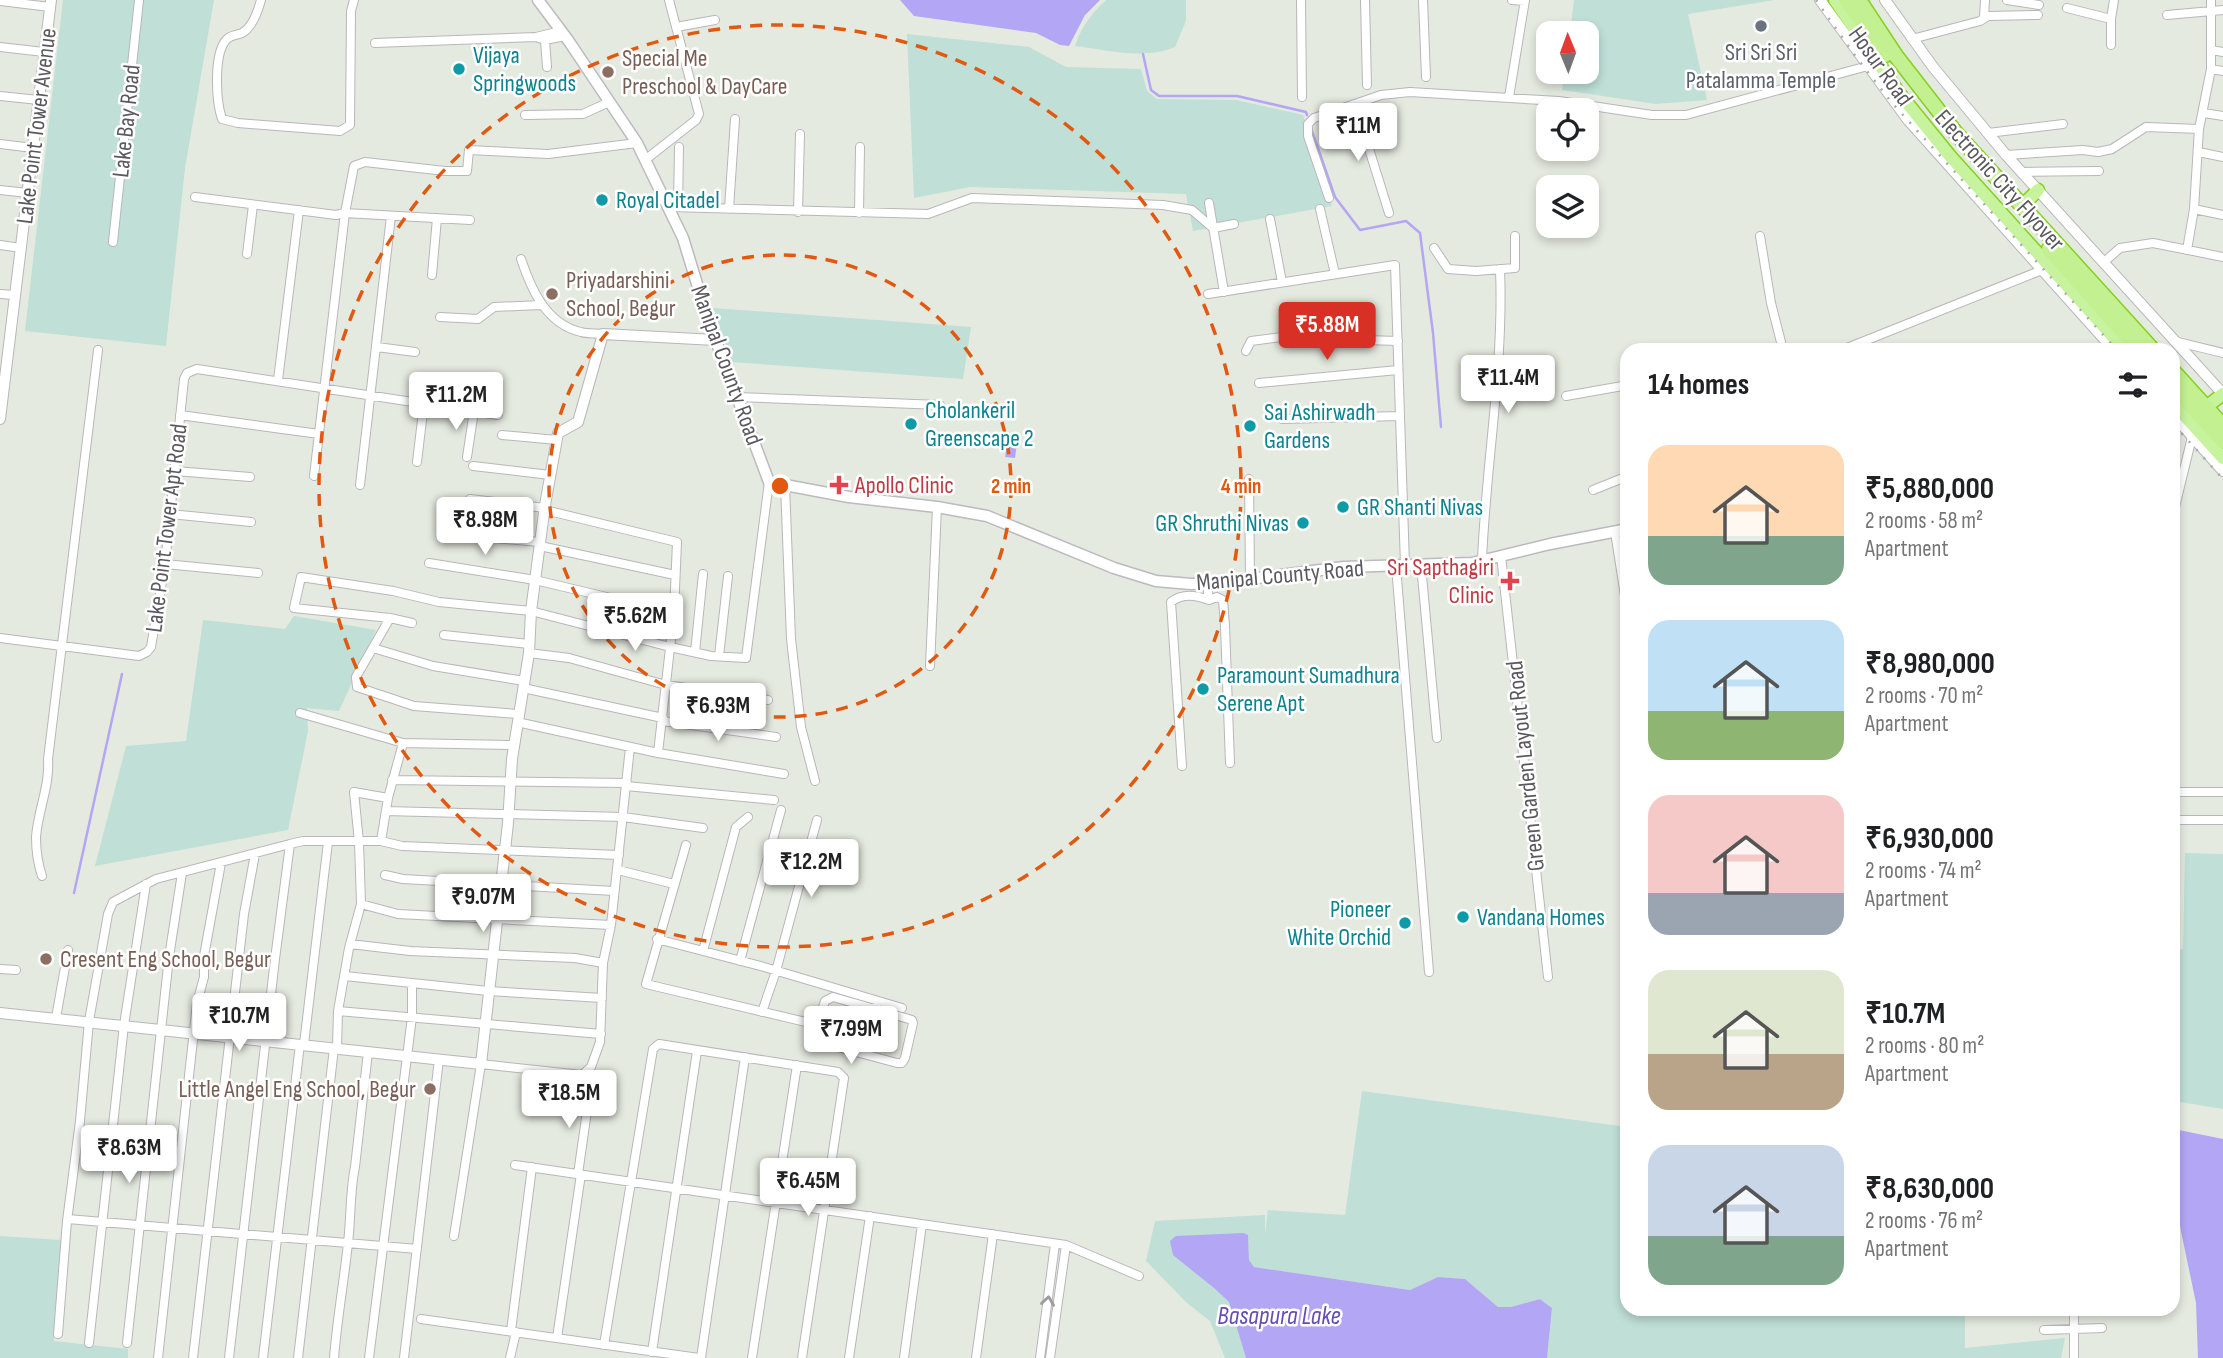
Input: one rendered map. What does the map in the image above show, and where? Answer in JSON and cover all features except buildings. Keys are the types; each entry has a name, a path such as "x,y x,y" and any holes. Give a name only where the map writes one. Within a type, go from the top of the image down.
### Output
{"highway":[{"name":"Hosur Road","path":"1835,0 1899,93 1950,156 2118,343"},
{"name":"Electronic City Flyover","path":"1846,0 1933,118 2133,343"},
{"name":"Electronic City Flyover","path":"1858,0 1896,56 1955,132 2147,343"},
{"name":"Hosur Road","path":"1865,0 1960,128 2155,343"},
{"path":"2026,202 2038,190"},
{"path":"2180,371 2223,419"},
{"path":"2180,379 2223,426"},
{"path":"2180,394 2223,441"},
{"path":"2210,404 2223,394"},
{"path":"2180,411 2223,458"}],"main road":[{"name":"Manipal County Road","path":"538,0 636,142 673,207 715,340 769,482 849,497 987,516 1114,568 1156,581 1208,584 1344,567 1472,563 1549,544 1620,531"}],"street":[{"name":"Lake Bay Road","path":"113,242 139,0"},
{"path":"261,0 253,22 244,32 228,37 222,47 216,93 222,119 238,123 340,131 350,125 351,11 354,0"},
{"path":"645,160 696,120 699,114 669,0"},
{"path":"1301,0 1302,97"},
{"path":"1365,0 1367,85"},
{"path":"1423,0 1426,77"},
{"path":"1509,97 1525,1 1512,0"},
{"path":"1820,0 1908,121 2108,343"},
{"path":"1984,17 1985,0"},
{"path":"2007,0 2039,5"},
{"path":"2111,45 2114,0"},
{"path":"2187,250 2194,209 2199,129 2211,69 2211,0"},
{"path":"0,1 51,4"},
{"path":"1890,3 1933,67 1988,133 2174,341 2223,354"},
{"name":"Lake Point Tower Avenue","path":"0,419 5,344 15,295 51,4"},
{"path":"2067,8 2111,19"},
{"path":"2167,15 2223,10"},
{"path":"1912,39 1980,21 1988,16 2038,15"},
{"path":"676,27 715,20"},
{"path":"375,43 540,38 563,33"},
{"path":"540,38 547,67"},
{"path":"0,47 44,52"},
{"path":"2212,50 2223,52"},
{"path":"1329,198 1308,136 1308,124 1314,118 1397,92 1509,97 1559,101 1651,115 1686,115 1868,66"},
{"path":"2211,69 2223,71"},
{"path":"0,96 38,100"},
{"path":"525,115 583,114 609,102"},
{"path":"1355,104 1389,213"},
{"path":"2204,113 2223,116"},
{"path":"729,209 735,119"},
{"path":"1988,133 2063,124"},
{"path":"2007,155 2083,150 2095,152 2112,149 2147,128 2199,129"},
{"path":"798,212 800,134"},
{"path":"314,476 345,213 354,166 365,162 467,171 469,150 548,154 636,142"},
{"path":"0,144 33,148"},
{"path":"678,147 673,207 928,214 972,198 1163,205 1192,210 1213,228"},
{"path":"859,213 860,147"},
{"path":"2022,172 2097,167 2095,152"},
{"path":"2199,152 2223,158"},
{"path":"0,190 28,192"},
{"path":"195,197 336,215 345,213 470,220"},
{"path":"1209,203 1224,292"},
{"path":"247,254 253,205"},
{"path":"1320,209 1335,274"},
{"path":"2194,209 2223,215"},
{"path":"299,210 278,380 498,415"},
{"path":"360,485 390,216"},
{"path":"432,275 437,218"},
{"path":"1270,219 1282,282"},
{"path":"1213,228 1234,224"},
{"path":"1434,248 1448,268 1476,271 1515,268 1515,236"},
{"path":"1759,236 1781,343"},
{"path":"2104,262 2120,248 2154,243 2223,257"},
{"path":"0,245 21,248"},
{"path":"521,258 528,280 541,305 561,323 580,332 715,340"},
{"path":"1208,294 1395,265 1401,566 1429,972"},
{"path":"1482,560 1502,312 1500,269"},
{"path":"1860,343 2042,270"},
{"path":"0,294 15,295"},
{"path":"440,317 478,319 494,307 541,305"},
{"path":"454,1236 481,1064 517,718 529,649 531,611 550,475 558,433 578,422 603,334"},
{"path":"1246,351 1251,341 1305,334 1341,342 1398,341"},
{"path":"377,347 415,352"},
{"path":"2180,347 2223,394"},
{"path":"42,876 36,837 49,773 48,759 99,350"},
{"name":"Lake Point Tower Apt Road","path":"0,638 63,644 139,656 147,652 154,638 165,564 184,379 187,373 197,369 278,380"},
{"path":"1259,383 1398,370"},
{"path":"1566,396 1620,386"},
{"path":"737,397 940,405"},
{"path":"417,462 424,403"},
{"path":"467,457 474,411"},
{"path":"180,415 319,434"},
{"path":"1282,419 1400,416"},
{"path":"2180,423 2223,471"},
{"path":"502,435 557,440"},
{"path":"2180,486 2192,437"},
{"path":"473,466 550,475"},
{"path":"175,471 250,477"},
{"path":"1249,479 1250,579"},
{"path":"1593,491 1620,479"},
{"path":"412,623 390,618 295,608 301,577 393,591 439,602 531,611 670,647 746,658 769,482"},
{"path":"785,485 791,639 801,727 815,781"},
{"path":"470,499 545,509 677,542 674,613 659,753"},
{"path":"930,666 937,507"},
{"path":"170,514 251,522"},
{"path":"1615,532 1620,564"},
{"path":"483,537 540,544 675,575"},
{"name":"Green Garden Layout Road","path":"1501,556 1548,976"},
{"path":"429,563 535,580 674,613"},
{"path":"165,564 258,573"},
{"path":"1421,565 1437,738"},
{"path":"695,652 703,574"},
{"path":"719,656 728,576"},
{"path":"1208,584 1209,600"},
{"path":"1182,766 1171,602 1179,596 1196,596 1209,600 1217,597 1223,600 1230,763"},
{"path":"390,618 356,677 357,687 414,706 517,718 630,747 784,774"},
{"path":"444,635 569,658 666,685 768,700"},
{"path":"373,648 433,666 524,684 663,720 776,737"},
{"path":"300,713 403,743 514,745"},
{"path":"381,841 388,797 403,743"},
{"path":"0,1013 582,1074 591,1067 600,1042 603,962 618,870 630,747"},
{"path":"392,780 627,784 774,800"},
{"path":"298,1358 336,1048 338,1011 350,944 361,904 354,792 388,797"},
{"path":"2180,792 2223,792"},
{"path":"740,961 781,810"},
{"path":"386,811 623,817 703,828"},
{"path":"703,951 736,827 748,817"},
{"path":"761,1012 776,971 817,820"},
{"path":"2180,820 2223,820"},
{"path":"58,1334 89,1021 108,914 113,902 156,879 303,841 381,841 402,846 619,855"},
{"path":"263,1358 328,842"},
{"path":"229,1358 290,844"},
{"path":"685,845 646,984 810,1023"},
{"path":"193,1358 244,914 255,854"},
{"path":"158,1358 197,1003 204,977 204,956 221,863"},
{"path":"618,870 674,884"},
{"path":"127,1343 138,1225 182,873"},
{"path":"385,875 402,879 614,891"},
{"path":"89,1343 124,1025 146,884"},
{"path":"361,904 398,914 611,925"},
{"path":"657,939 776,971 876,1005 912,1020 914,1023 902,1063 815,1039 825,1001 833,997 854,999"},
{"path":"350,944 410,951 493,953 603,962"},
{"path":"56,1018 68,950"},
{"path":"0,969 16,970"},
{"path":"345,976 488,991 601,998"},
{"path":"369,1358 411,1017 412,983"},
{"path":"876,1005 902,1008"},
{"path":"338,1011 601,1034"},
{"path":"604,1345 653,1049 659,1045 838,1072 844,1078 802,1358"},
{"path":"652,1352 697,1051"},
{"path":"334,1358 368,1052"},
{"path":"422,1319 700,1358 745,1057"},
{"path":"404,1358 439,1059"},
{"path":"752,1358 797,1065"},
{"path":"557,1338 590,1090"},
{"path":"515,1164 1066,1245 1139,1276"},
{"path":"510,1358 532,1167"},
{"path":"849,1358 870,1216"},
{"path":"68,1219 417,1249"},
{"path":"904,1358 922,1224"},
{"path":"976,1358 993,1234"},
{"path":"1040,1358 1055,1244"},
{"path":"1050,1358 1066,1245"},
{"path":"2074,1316 2074,1358"},
{"path":"2044,1330 2102,1328"}],"shaded area":[{"path":"63,0 214,0 185,168 166,346 25,331"},
{"path":"1106,0 1186,0 1186,21 1175,47 1138,53 1075,46 1087,21"},
{"path":"1574,0 1775,0 1688,14 1707,100 1656,104 1562,90 1563,84 1600,84 1600,21 1571,21"},
{"path":"907,34 1029,47 1066,67 1141,69 1147,91 1157,99 1236,100 1303,115 1332,206 1193,231 1186,194 970,187 914,198"},
{"path":"713,308 971,327 963,379 732,362"},
{"path":"294,616 376,630 339,711 307,708 308,731 288,830 95,866 126,746 186,741 203,620 285,629"},
{"path":"2185,853 2223,854 2223,1109 2180,1102 2180,949 2183,949"},
{"path":"1362,1091 1620,1126 1620,1316 1965,1316 1965,1348 2065,1338 2061,1358 1547,1358 1552,1308 1540,1299 1511,1307 1498,1307 1465,1279 1438,1277 1410,1290 1254,1267 1249,1260 1248,1235 1214,1288 1229,1302 1246,1358 1225,1358 1210,1321 1187,1303 1146,1261 1155,1221 1265,1215 1265,1234 1268,1210 1345,1215"},
{"path":"0,1236 61,1240 54,1341 128,1349 128,1358 0,1358"}],"water":[{"path":"900,0 1100,0 1085,15 1069,46 1060,45 1036,33 914,16"},
{"path":"1008,435 1018,436 1015,458 1005,457"},
{"path":"2180,1130 2223,1139 2223,1358 2198,1358 2196,1303 2180,1227"},
{"name":"Basapura Lake","path":"1248,1235 1249,1260 1254,1267 1410,1290 1438,1277 1465,1279 1498,1307 1511,1307 1540,1299 1552,1308 1547,1358 1246,1358 1229,1302 1173,1255 1170,1241 1176,1236"}],"waterway":[{"path":"1143,54 1151,90 1159,96 1237,96 1306,112 1307,115"},
{"path":"1312,131 1335,197 1360,230 1406,221 1420,233 1433,333 1441,427"},
{"path":"74,893 122,674"}],"railway":[{"path":"1816,0 1892,103 2111,343"},
{"path":"2180,432 2223,479"}],"place":[{"name":"Sri Sri Sri Patalamma Temple","path":"1761,26"},
{"name":"Vijaya Springwoods","path":"459,69"},
{"name":"Special Me Preschool & DayCare","path":"608,72"},
{"name":"Royal Citadel","path":"602,200"},
{"name":"Priyadarshini School, Begur","path":"552,294"},
{"name":"Cholankeril Greenscape 2","path":"911,424"},
{"name":"Sai Ashirwadh Gardens","path":"1250,426"},
{"name":"Apollo Clinic","path":"839,485"},
{"name":"GR Shanti Nivas","path":"1343,507"},
{"name":"GR Shruthi Nivas","path":"1303,523"},
{"name":"Sri Sapthagiri Clinic","path":"1510,581"},
{"name":"Paramount Sumadhura Serene Apt","path":"1203,689"},
{"name":"Vandana Homes","path":"1463,917"},
{"name":"Pioneer White Orchid","path":"1405,923"},
{"name":"Cresent Eng School, Begur","path":"46,959"},
{"name":"Little Angel Eng School, Begur","path":"430,1089"}]}
